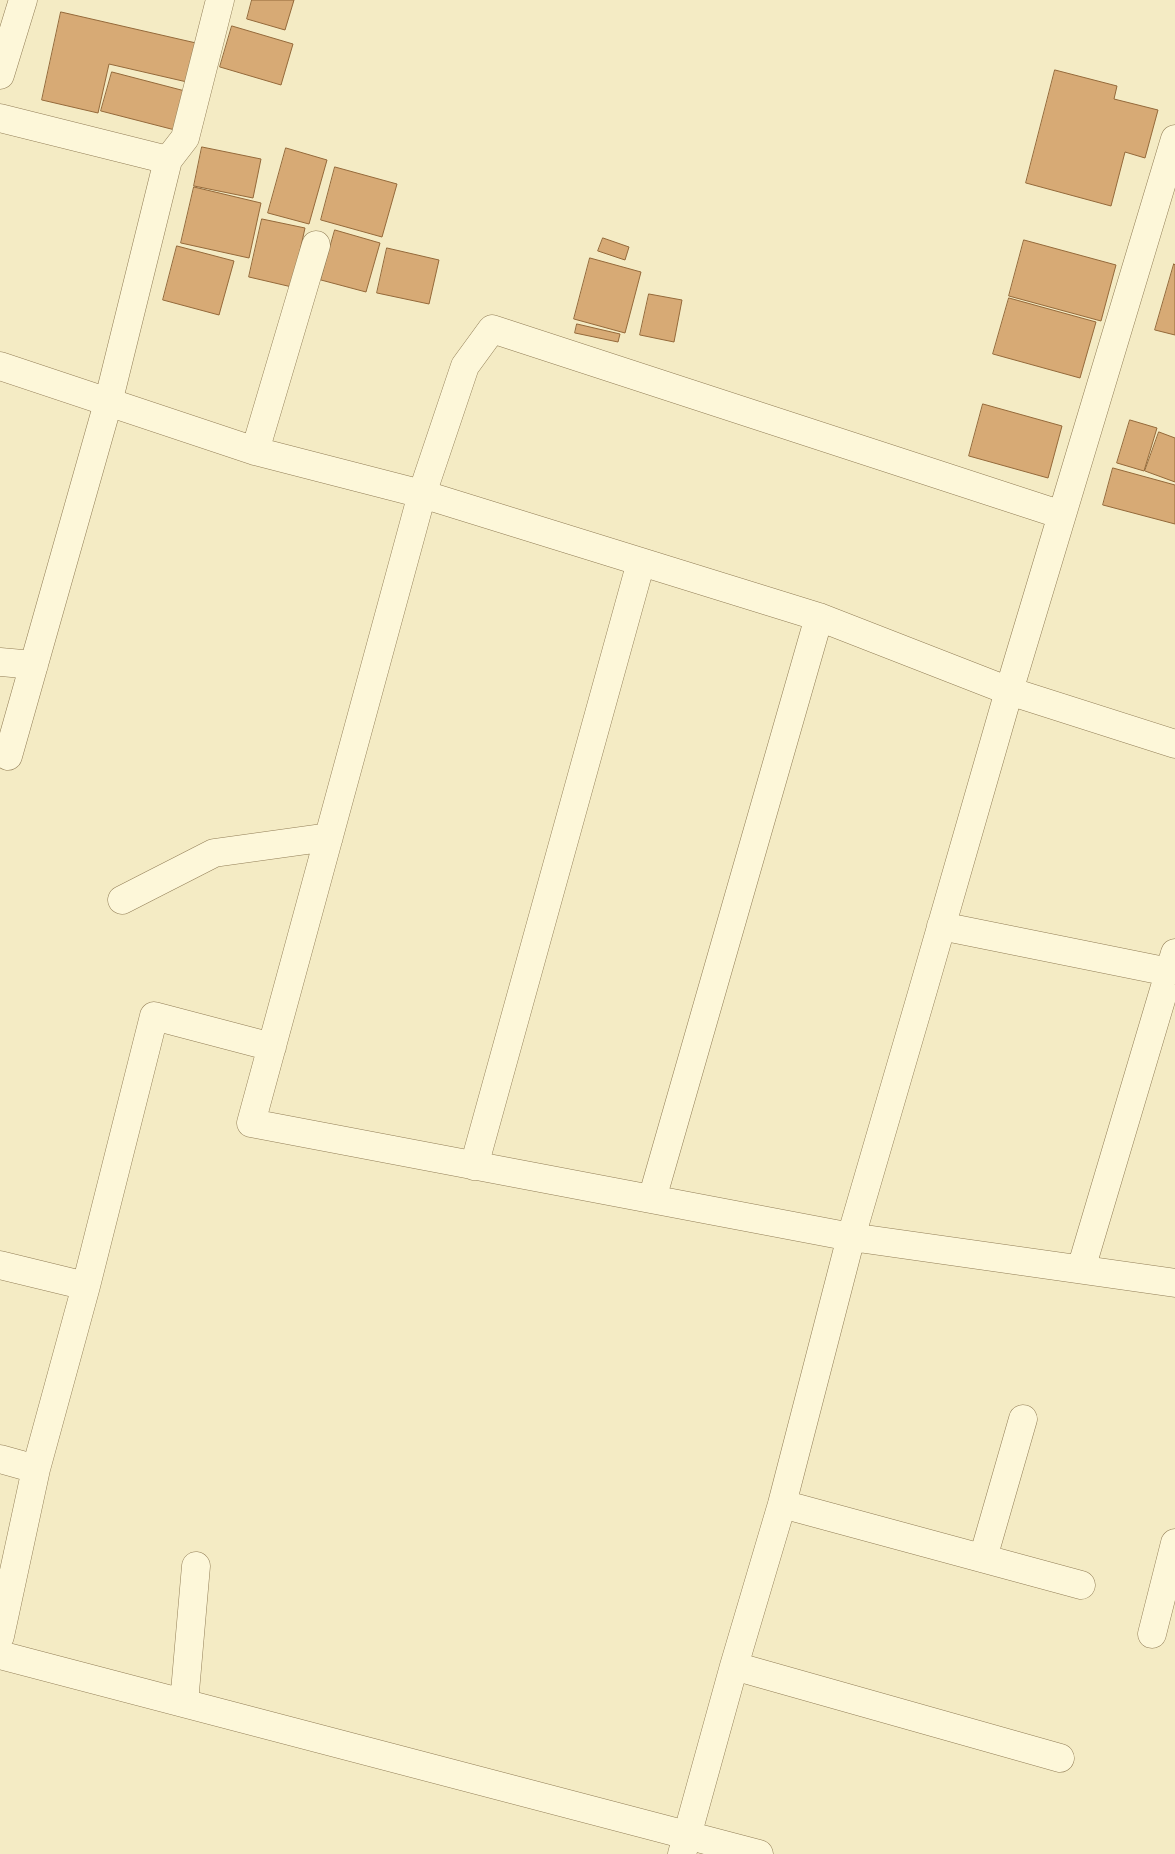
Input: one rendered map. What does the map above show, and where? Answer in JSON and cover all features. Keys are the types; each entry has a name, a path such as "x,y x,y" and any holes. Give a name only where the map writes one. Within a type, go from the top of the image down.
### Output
{"street":[{"path":"0,75 22,0"},
{"path":"8,756 108,403 168,160 186,138 220,0"},
{"path":"0,118 168,160"},
{"path":"685,1844 734,1666 782,1504 852,1238 1008,691 1175,138"},
{"path":"255,451 316,245"},
{"path":"1062,515 492,328 465,366 422,494 251,1123 852,1238 1175,1282"},
{"path":"0,366 255,451 422,494 819,617 1008,691 1175,744"},
{"path":"474,1166 641,562"},
{"path":"652,1199 819,617"},
{"path":"0,662 34,665"},
{"path":"122,900 214,853 329,837"},
{"path":"941,926 1172,963 1081,1269"},
{"path":"0,1636 36,1469 86,1286 154,1016 272,1047"},
{"path":"0,1264 86,1286"},
{"path":"983,1558 1023,1419"},
{"path":"0,1459 36,1469"},
{"path":"782,1504 1081,1585"},
{"path":"1152,1634 1169,1591 1175,1543"},
{"path":"184,1703 196,1566"},
{"path":"0,1655 184,1703 685,1844 759,1854"},
{"path":"734,1666 1060,1758"}],"building":[{"path":"252,0 294,0 285,30 247,19"},
{"path":"61,12 196,43 187,82 109,64 98,113 42,100"},
{"path":"232,26 293,44 281,85 220,67"},
{"path":"1055,70 1117,86 1114,99 1158,110 1145,158 1125,152 1111,206 1026,183"},
{"path":"112,72 185,91 175,130 101,111"},
{"path":"202,147 261,159 253,198 194,186"},
{"path":"286,148 327,160 309,224 268,213"},
{"path":"335,167 397,184 382,237 321,220"},
{"path":"194,187 261,203 249,258 181,243"},
{"path":"262,219 305,228 292,287 249,277"},
{"path":"335,230 380,243 366,292 321,280"},
{"path":"603,238 629,247 625,260 598,251"},
{"path":"1024,240 1116,265 1101,321 1009,296"},
{"path":"177,246 234,261 219,315 163,300"},
{"path":"387,248 439,260 429,304 377,293"},
{"path":"590,258 641,272 625,333 574,319"},
{"path":"1175,265 1175,335 1155,330"},
{"path":"649,294 682,300 674,342 640,335"},
{"path":"1009,298 1096,322 1080,378 993,354"},
{"path":"577,324 620,334 618,342 575,333"},
{"path":"983,404 1062,426 1048,478 969,456"},
{"path":"1130,420 1157,428 1144,471 1117,463"},
{"path":"1159,432 1175,438 1175,482 1145,471"},
{"path":"1113,468 1175,485 1175,524 1103,505"}]}
